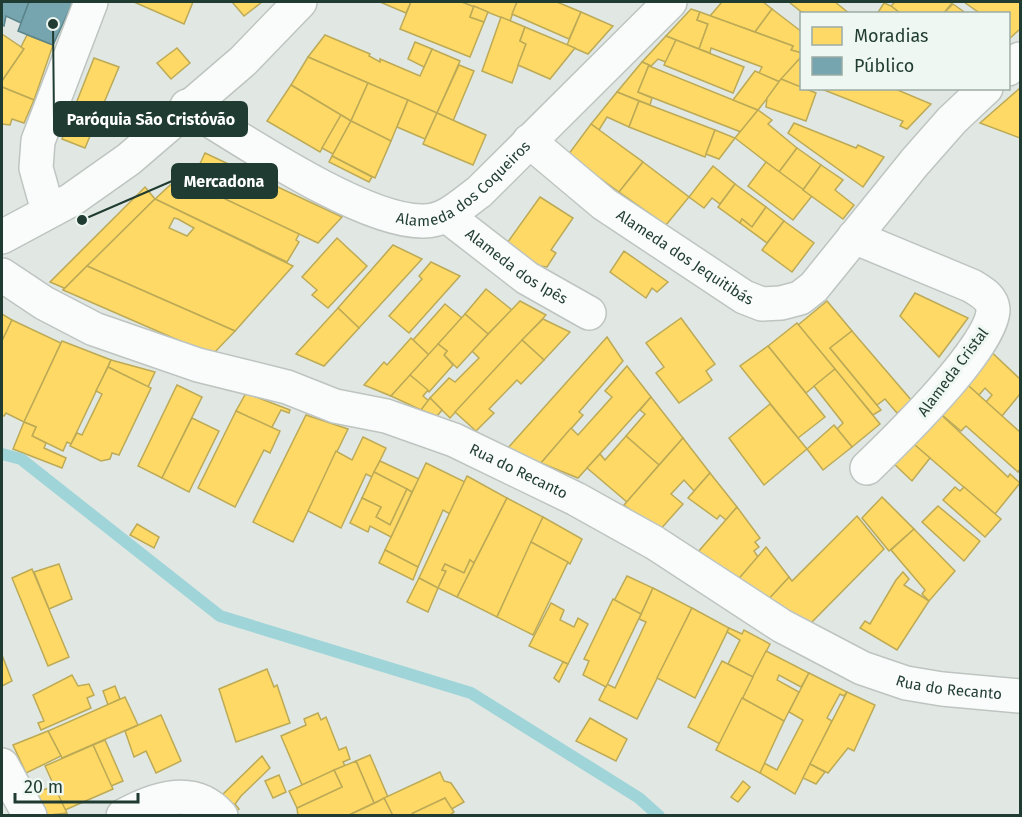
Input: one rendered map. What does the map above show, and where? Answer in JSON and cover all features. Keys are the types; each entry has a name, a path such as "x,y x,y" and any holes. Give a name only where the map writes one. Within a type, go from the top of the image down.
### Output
{"street":[{"path":"48,211 36,168 38,141 91,2"},
{"path":"2,237 71,200 129,159 243,61 300,2"},
{"name":"Alameda dos Coqueiros","path":"188,106 270,157 360,206 398,218 424,221 447,216 479,192 670,2"},
{"name":"Alameda dos Jequitibás","path":"529,141 604,204 716,281 762,304 781,303 800,298 830,270 854,237 952,120 984,90"},
{"name":"Alameda dos Ipês","path":"447,216 518,272 589,313"},
{"name":"Alameda Cristal","path":"854,237 972,286 987,296 993,306 992,321 982,338 935,399 867,468"},
{"name":"Rua do Recanto","path":"2,275 44,303 94,329 198,365 287,387 335,405 386,416 454,440 585,504 655,543 782,626 862,668 906,682 942,689 1020,696"},
{"path":"2,765 30,816"},
{"path":"123,816 144,805 177,796 202,800 221,816"}],"building: Moradias":[{"path":"134,2 193,2 184,24"},
{"path":"232,2 262,2 244,16"},
{"path":"380,2 411,2 406,13"},
{"path":"411,2 462,2 474,6 470,17 484,22 470,57 400,29"},
{"path":"462,2 517,2 510,21"},
{"path":"517,2 557,2 581,12 569,39 512,14"},
{"path":"722,2 763,2 772,9 755,32 710,16"},
{"path":"789,2 835,2 848,12 802,12"},
{"path":"895,2 952,3 945,12 898,12 891,6"},
{"path":"964,2 1018,2 1020,3 1020,29 1010,38 1010,12 978,12"},
{"path":"884,3 898,12 878,12"},
{"path":"953,4 964,12 945,12"},
{"path":"474,6 488,12 484,22 470,17"},
{"path":"691,9 700,12 697,20 708,24 699,49 666,36"},
{"path":"772,9 800,30 800,52 791,50 793,46 755,32"},
{"path":"581,12 613,26 588,54 567,45"},
{"path":"700,12 793,46 791,50 800,52 800,58 780,82 759,73 762,67 711,48 710,53 699,49 708,24 697,20"},
{"path":"501,17 525,27 520,41 526,44 512,83 482,71"},
{"path":"525,27 575,48 550,79 518,65 526,44 520,41"},
{"path":"2,34 24,49 2,81"},
{"path":"27,35 53,45 34,100 2,87 2,81 24,49 21,47"},
{"path":"325,35 370,54 369,56 380,62 380,59 420,76 432,49 460,61 437,113 308,57"},
{"path":"666,36 676,40 666,62 658,59 651,66 642,62"},
{"path":"676,40 744,67 733,93 664,65"},
{"path":"415,42 432,49 424,67 408,59"},
{"path":"177,48 190,63 171,79 157,63"},
{"path":"308,57 368,83 351,121 291,85"},
{"path":"94,58 119,67 85,148 62,139"},
{"path":"800,58 800,87 781,79"},
{"path":"642,62 649,65 638,92 652,98 650,105 617,92"},
{"path":"459,65 474,71 453,121 437,113"},
{"path":"649,65 758,110 741,132 638,92"},
{"path":"755,71 780,82 758,110 733,100"},
{"path":"781,79 800,87 800,90 816,93 806,121 766,107 767,98"},
{"path":"368,83 408,100 391,141 351,121"},
{"path":"291,85 341,115 320,152 267,121"},
{"path":"2,87 34,100 24,123 12,119 10,125 2,124"},
{"path":"1020,88 1020,138 980,123"},
{"path":"824,90 898,90 931,104 907,129 900,126 903,121"},
{"path":"617,92 639,101 629,127 607,117 599,130 591,124"},
{"path":"408,100 437,113 425,139 397,127"},
{"path":"639,101 715,130 705,157 629,127"},
{"path":"758,110 772,120 768,124 797,148 779,172 735,138"},
{"path":"437,113 486,135 473,165 423,144"},
{"path":"341,115 351,121 333,154 322,148"},
{"path":"351,121 391,141 375,178 332,156"},
{"path":"794,123 856,148 858,145 884,157 863,187 788,133"},
{"path":"591,124 643,162 619,192 568,155"},
{"path":"715,130 735,138 719,159 706,154"},
{"path":"797,148 821,165 803,190 779,172"},
{"path":"205,153 342,217 318,243 191,183"},
{"path":"332,156 372,177 369,182 329,162"},
{"path":"643,162 689,197 666,225 619,192"},
{"path":"766,162 812,196 793,220 748,186"},
{"path":"821,165 843,180 835,190 854,205 843,219 803,190"},
{"path":"713,166 735,184 720,204 712,198 704,208 689,197"},
{"path":"179,177 299,234 296,240 299,242 287,262 155,199"},
{"path":"735,184 766,207 752,227 742,219 740,223 718,207"},
{"path":"145,187 155,199 63,290 64,288 50,282"},
{"path":"540,197 573,218 551,250 556,253 547,267 540,266 505,246"},
{"path":"155,199 293,266 235,331 87,266","holes":["174,218 194,228 187,236 169,228"]},
{"path":"766,207 784,221 767,243 740,223 742,219 752,227"},
{"path":"784,221 814,243 792,272 762,250"},
{"path":"337,238 367,266 328,308 312,295 317,290 302,277"},
{"path":"393,245 422,259 359,328 338,308"},
{"path":"624,251 668,282 657,292 652,288 646,298 610,272"},
{"path":"431,262 460,276 409,333 389,316 422,279 419,276"},
{"path":"87,266 235,331 214,353 180,341 63,290"},
{"path":"486,289 512,310 488,334 465,314"},
{"path":"915,293 968,318 939,357 900,316"},
{"path":"520,301 546,315 450,418 430,398 449,378 455,382 479,358 472,351"},
{"path":"827,301 852,331 830,348 881,410 873,415 798,325"},
{"path":"445,304 462,318 429,355 413,340"},
{"path":"338,308 359,328 324,366 296,354"},
{"path":"2,314 12,320 2,341"},
{"path":"465,314 488,334 457,368 444,355 447,351 438,344"},
{"path":"681,318 715,364 706,371 712,380 679,403 656,373 664,367 646,343"},
{"path":"543,319 570,332 544,360 522,340"},
{"path":"12,320 61,343 24,422 6,413 2,415 2,341"},
{"path":"797,323 835,369 806,393 768,346"},
{"path":"852,331 912,401 897,413 885,399 877,405 830,348"},
{"path":"607,337 623,361 579,412 583,415 540,464 507,449"},
{"path":"411,338 429,355 391,396 364,385 384,362 387,365"},
{"path":"522,340 544,360 521,384 517,380 489,409 494,413 476,431 455,412"},
{"path":"62,341 111,360 71,444 67,442 63,451 32,436 36,427 24,422"},
{"path":"438,344 447,351 444,355 453,365 429,392 410,375"},
{"path":"984,345 1020,379 1020,394 1002,416 986,402 992,395 985,388 979,395 957,376"},
{"path":"768,346 825,417 798,438 740,366"},
{"path":"111,360 155,372 148,387 108,367"},
{"path":"627,366 651,397 578,478 541,463 571,428 578,435 612,397 605,391"},
{"path":"108,367 151,388 119,455 112,453 110,459 101,461 70,446 77,433 82,435 102,394 96,391"},
{"path":"835,369 880,424 852,447 837,429 843,423 814,386"},
{"path":"410,375 428,390 423,396 429,401 421,410 391,396"},
{"path":"961,379 1020,432 1020,469 1018,472 966,426 961,431 935,409"},
{"path":"177,385 202,397 162,478 138,466"},
{"path":"246,393 290,410 289,413 281,410 271,429 236,411"},
{"path":"651,397 683,438 659,465 626,436 645,414 640,410"},
{"path":"430,398 442,410 437,416 421,410"},
{"path":"770,404 807,449 764,485 729,438"},
{"path":"935,409 1008,477 1010,474 1020,483 995,514 909,440"},
{"path":"236,411 280,431 270,453 264,450 235,507 198,488"},
{"path":"306,415 348,429 293,542 253,522"},
{"path":"192,418 219,431 189,492 162,478"},
{"path":"24,422 36,427 32,436 46,443 44,448 66,458 62,468 13,449"},
{"path":"834,425 852,447 823,470 807,449"},
{"path":"626,436 659,465 627,502 587,468 600,454 605,460"},
{"path":"363,437 386,448 372,477 366,474 341,528 308,511 336,451 352,460"},
{"path":"683,438 710,473 694,491 684,480 671,494 683,504 658,532 624,505"},
{"path":"909,440 930,458 912,481 892,462"},
{"path":"380,461 419,479 412,492 374,472"},
{"path":"426,463 465,482 450,514 443,510 418,567 385,550"},
{"path":"374,472 407,489 390,525 376,517 381,507 362,498"},
{"path":"710,473 737,507 726,520 720,515 717,519 688,498"},
{"path":"467,476 507,498 474,563 470,560 464,573 445,564 442,570 446,571 438,588 419,578"},
{"path":"955,487 960,491 964,487 1001,519 985,537 943,500"},
{"path":"407,489 412,492 391,537 370,526 368,532 350,523 362,498 381,507 376,517 390,525"},
{"path":"882,497 914,529 889,551 862,518"},
{"path":"507,498 543,517 497,617 457,597"},
{"path":"938,506 980,541 964,561 922,522"},
{"path":"737,507 760,538 755,542 759,547 754,551 758,557 736,582 698,552"},
{"path":"857,516 884,549 807,627 764,604 789,577 792,581"},
{"path":"543,517 582,539 570,564 531,542"},
{"path":"137,524 159,537 154,548 130,535"},
{"path":"914,529 955,571 929,601 922,594 925,590 891,550"},
{"path":"531,542 568,562 533,635 497,617"},
{"path":"766,547 789,577 764,604 736,582"},
{"path":"385,550 418,567 413,580 379,563"},
{"path":"470,560 474,563 457,597 438,588 446,571 442,570 445,564 464,573"},
{"path":"59,564 72,599 49,609 34,572"},
{"path":"32,569 69,657 48,666 12,578"},
{"path":"903,572 909,579 904,585 929,601 897,650 860,628 865,621 870,624"},
{"path":"627,576 653,588 641,614 614,601"},
{"path":"419,578 438,588 428,612 407,602"},
{"path":"653,588 692,608 637,719 599,700 607,684 615,688 646,622 639,619"},
{"path":"613,599 641,614 606,687 583,675 589,661 584,659"},
{"path":"551,603 564,610 560,620 574,627 578,618 588,624 568,664 529,646"},
{"path":"692,608 729,628 695,698 657,678"},
{"path":"729,628 742,634 744,630 770,644 753,677 728,664 740,640 727,632"},
{"path":"766,651 809,673 801,687 779,675 777,680 799,692 784,721 742,698"},
{"path":"2,655 12,681 2,686"},
{"path":"722,661 753,677 720,744 688,727"},
{"path":"563,662 568,664 559,682 554,678"},
{"path":"267,669 274,687 277,685 290,723 236,742 219,689"},
{"path":"809,673 847,692 844,696 840,694 827,718 832,721 795,794 760,773 764,763 777,770 803,720 789,712"},
{"path":"72,675 78,686 89,684 94,695 87,698 91,708 41,730 38,723 44,721 33,695"},
{"path":"115,686 120,699 108,705 103,691"},
{"path":"847,692 875,705 854,751 848,748 828,773 810,764"},
{"path":"125,697 138,725 62,758 48,731"},
{"path":"742,698 784,721 760,773 716,750"},
{"path":"318,713 321,720 326,717 339,750 346,747 350,759 343,762 345,766 302,785 281,736 306,725 304,719"},
{"path":"161,715 181,761 156,773 146,751 134,757 125,731"},
{"path":"590,718 627,739 616,761 576,741"},
{"path":"48,731 61,756 26,773 13,745"},
{"path":"105,740 123,781 111,786 93,745"},
{"path":"93,745 113,789 65,810 45,766"},
{"path":"370,755 388,797 374,803 356,761"},
{"path":"262,756 270,768 241,796 235,804 239,809 236,811 221,796"},
{"path":"356,761 374,803 347,816 298,816 297,808 342,787 334,770"},
{"path":"810,764 825,772 816,784 803,778"},
{"path":"334,770 342,787 297,808 289,791"},
{"path":"440,772 444,781 451,783 464,802 450,810 445,798 408,816 393,816 384,798"},
{"path":"279,775 286,792 273,798 265,781"},
{"path":"743,781 750,787 738,802 731,797"},
{"path":"54,786 67,813 40,816 35,793"},
{"path":"384,798 393,816 347,816 377,802"},
{"path":"445,798 454,812 448,816 414,816 413,813"}],"building: Público":[{"path":"2,2 29,2 21,23 6,16 4,26 2,25"},
{"path":"29,2 73,2 53,45 18,31"}],"waterway":[{"path":"2,454 21,459 220,616 471,693 639,798 659,816"}],"place":[{"name":"Paróquia São Cristóvão","path":"53,24"},
{"name":"Mercadona","path":"82,220"}]}
